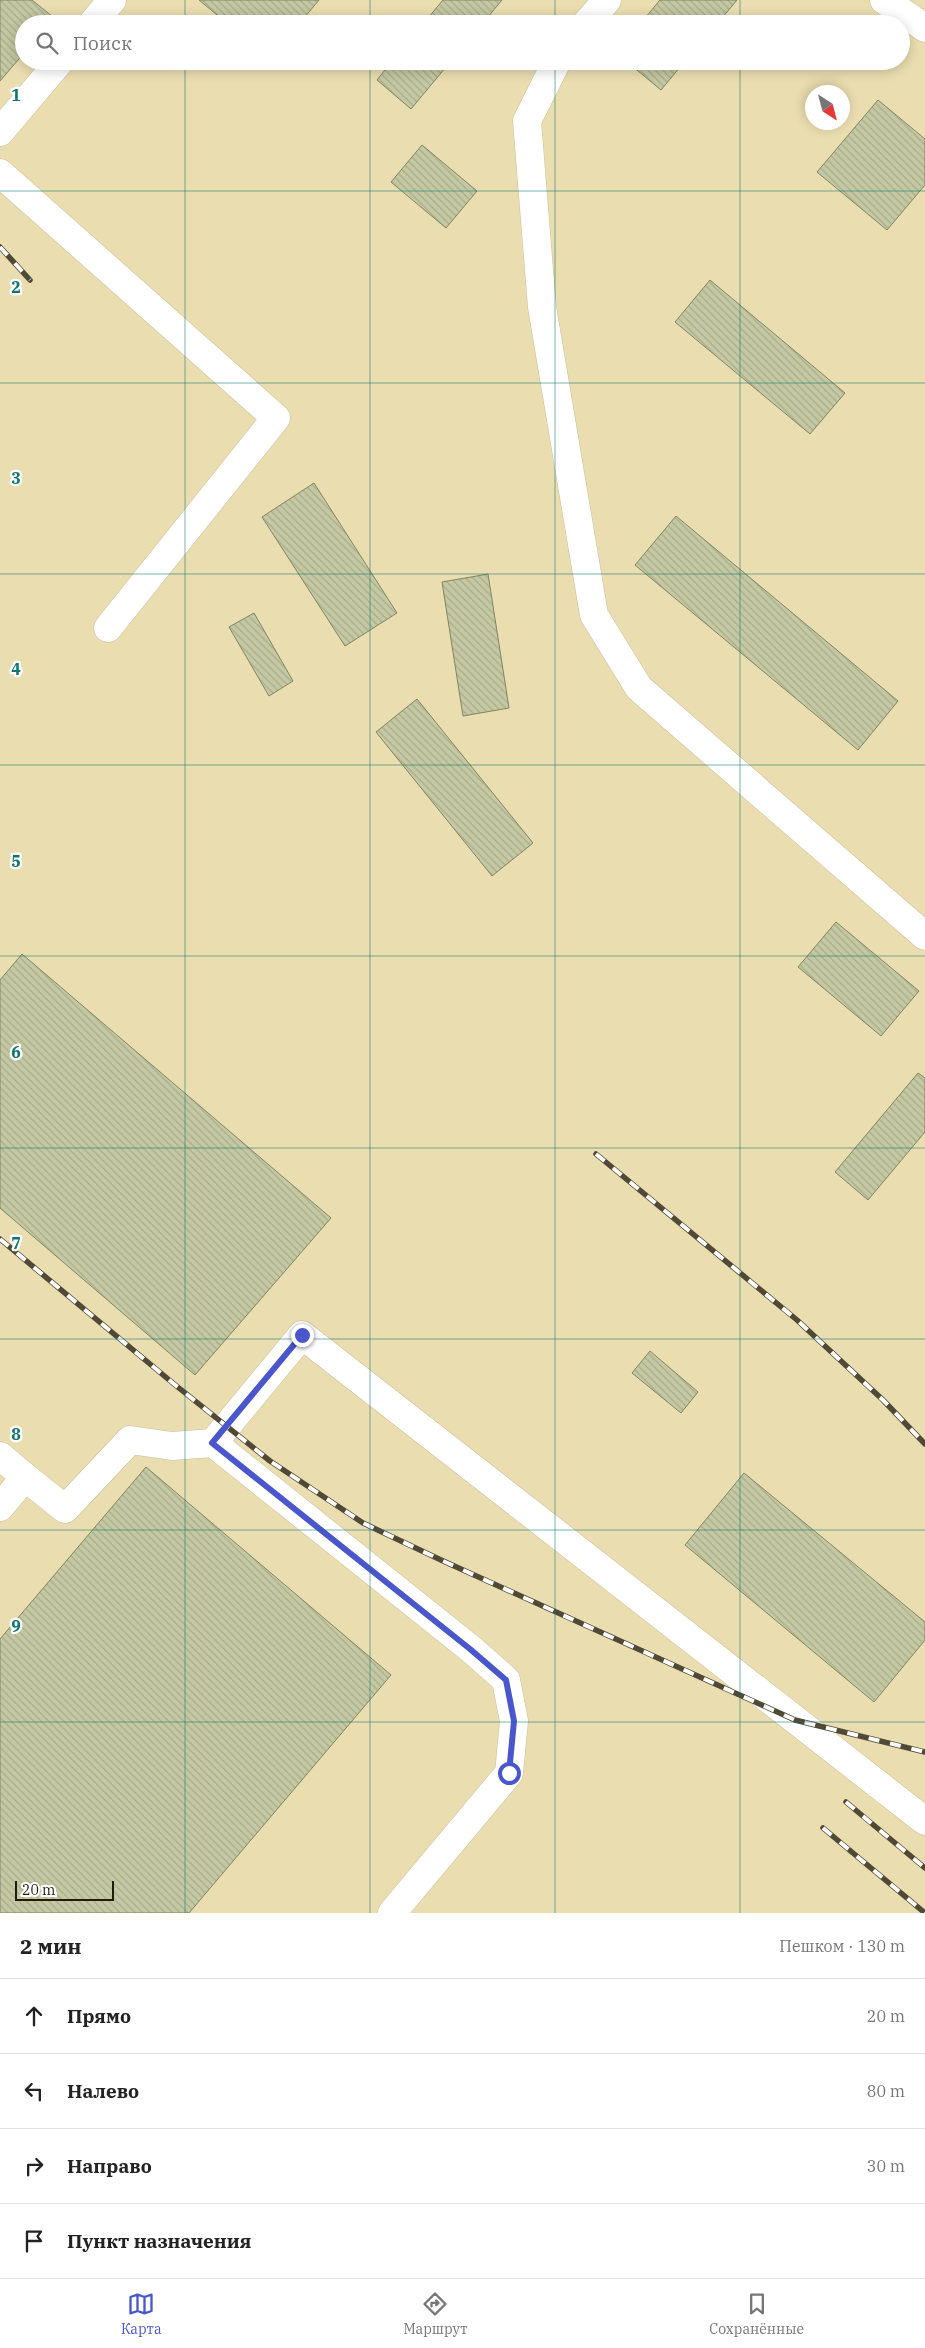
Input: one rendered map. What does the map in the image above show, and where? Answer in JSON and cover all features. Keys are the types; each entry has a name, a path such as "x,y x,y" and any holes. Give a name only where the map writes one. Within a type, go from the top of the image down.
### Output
{"lane":[{"path":"100,15 112,0"},
{"path":"594,15 606,0"},
{"path":"884,0 906,15"},
{"path":"910,18 925,28"},
{"path":"0,132 52,70"},
{"path":"553,70 528,121 542,307 594,614 639,688 925,936"},
{"path":"0,173 276,418 108,628"},
{"path":"212,1443 302,1335 925,1821"},
{"path":"0,1456 65,1509 130,1440 172,1446 212,1443 463,1643 506,1680 514,1721 509,1773 392,1913"},
{"path":"0,1506 25,1477"}],"shaded area":[{"path":"0,0 925,0 925,1913 0,1913"}],"building":[{"path":"0,0 32,0 51,15 15,15 15,64 0,81"},
{"path":"199,0 319,0 306,15 217,15"},
{"path":"443,0 502,0 490,15 430,15"},
{"path":"660,0 737,0 724,15 648,15"},
{"path":"385,70 444,70 411,109 377,80"},
{"path":"637,70 678,70 661,90"},
{"path":"878,100 925,139 925,185 887,230 817,172"},
{"path":"422,145 477,191 446,228 391,182"},
{"path":"710,280 845,393 810,434 675,322"},
{"path":"314,483 397,613 345,646 262,517"},
{"path":"676,516 898,701 858,750 635,565"},
{"path":"488,574 509,708 463,716 442,582"},
{"path":"254,613 293,681 269,696 229,627"},
{"path":"417,699 533,843 492,876 376,732"},
{"path":"836,922 919,991 881,1036 798,967"},
{"path":"22,954 331,1218 195,1375 0,1208 0,980"},
{"path":"918,1073 925,1078 925,1132 868,1200 835,1172"},
{"path":"650,1351 698,1392 681,1413 632,1373"},
{"path":"146,1467 391,1675 189,1913 0,1913 0,1639"},
{"path":"744,1473 925,1622 925,1640 874,1702 685,1545"}],"railway":[{"path":"0,247 30,280"},
{"path":"596,1154 797,1320 883,1400 925,1444"},
{"path":"0,1239 270,1461 363,1523 795,1720 925,1752"},
{"path":"846,1802 925,1868"},
{"path":"823,1828 925,1913"}],"route":[{"path":"302,1335 212,1443 470,1649 506,1680 514,1721 509,1773"}]}
